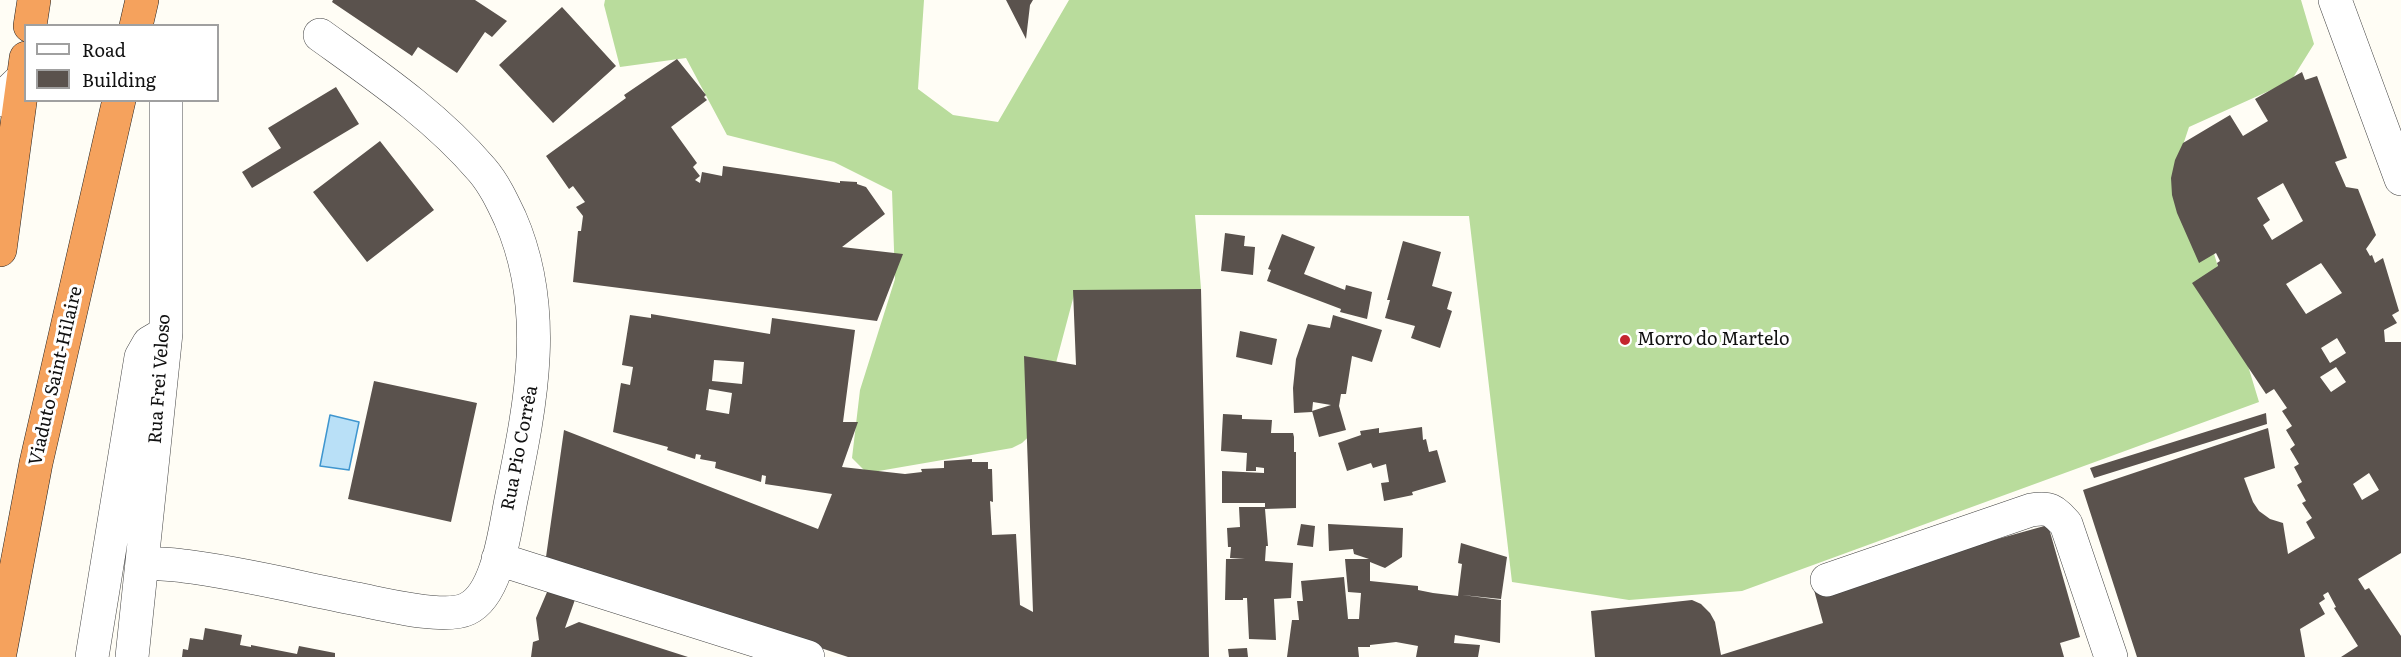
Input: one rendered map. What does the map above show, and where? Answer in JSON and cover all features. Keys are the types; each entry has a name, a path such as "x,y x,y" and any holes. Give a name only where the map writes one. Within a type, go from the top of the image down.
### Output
{"highway":[{"path":"30,24 34,0"},
{"path":"136,24 142,0"},
{"path":"1,250 16,79"},
{"name":"Viaduto Saint-Hilaire","path":"0,653 36,463 119,102"}],"street":[{"path":"142,0 151,24"},
{"path":"2335,0 2401,179"},
{"name":"Rua Pio Corrêa","path":"144,563 185,566 395,607 448,612 465,610 478,602 486,591 498,559 531,400 535,359 529,278 519,238 489,179 459,145 428,116 320,34"},
{"name":"Rua Frei Veloso","path":"132,657 144,563 166,333 166,102"},
{"path":"92,657 141,357 149,343 166,333"},
{"path":"1827,580 2031,510 2046,508 2056,512 2066,524 2111,657"},
{"path":"498,559 808,657"}],"green space":[{"path":"605,0 924,0 918,89 953,115 998,122 1069,0 2301,0 2314,44 2291,81 2189,127 2182,148 2259,402 1742,591 1629,600 1512,582 1469,216 1195,215 1201,289 1074,295 1039,427 1022,443 1012,448 867,473 852,458 860,390 895,279 892,191 834,162 727,135 686,58 620,67 604,5"}],"water":[{"path":"330,415 359,422 349,470 320,466"}],"building":[{"path":"333,0 475,0 507,21 492,37 485,32 457,73 418,47 412,56 332,2"},
{"path":"1006,0 1033,0 1030,5 1026,39"},
{"path":"562,7 616,66 553,123 499,65"},
{"path":"677,59 706,95 704,97 707,100 671,127 697,163 693,167 700,176 695,180 700,183 702,172 722,176 723,166 840,183 840,181 857,182 866,187 885,214 842,247 903,254 877,321 573,282 578,231 581,231 583,216 576,207 585,202 573,186 569,189 546,156 626,98 624,95"},
{"path":"2302,72 2305,80 2317,76 2347,158 2335,162 2346,187 2358,189 2376,235 2366,249 2370,256 2372,255 2375,263 2383,258 2399,311 2392,315 2397,323 2384,330 2385,342 2401,342 2401,553 2358,579 2365,590 2369,588 2401,636 2401,657 2341,657 2358,646 2334,608 2336,607 2328,592 2323,595 2325,599 2319,603 2325,614 2300,629 2305,657 2137,657 2083,490 2268,428 2275,468 2244,478 2253,502 2259,511 2270,519 2283,523 2288,554 2315,538 2306,522 2312,518 2302,503 2306,501 2297,485 2302,482 2294,467 2299,464 2290,449 2295,445 2286,430 2292,426 2282,411 2287,408 2274,389 2266,394 2192,283 2218,266 2217,263 2220,261 2216,253 2199,263 2177,213 2172,195 2171,178 2175,160 2183,143 2230,115 2243,136 2268,121 2255,99","holes":["2283,183 2303,221 2272,240 2263,225 2270,220 2257,198","2321,263 2342,293 2306,314 2286,284","2337,338 2346,353 2330,363 2321,348","2336,367 2346,382 2331,392 2320,377","2369,473 2379,490 2362,500 2353,484"]},
{"path":"336,87 359,124 252,188 242,172 281,148 268,128"},
{"path":"380,141 434,210 367,262 313,192"},
{"path":"1225,233 1245,236 1244,246 1255,247 1253,275 1221,271"},
{"path":"1282,234 1315,247 1304,274 1345,290 1346,285 1372,292 1367,319 1340,312 1341,309 1267,281 1271,270 1268,269"},
{"path":"1403,241 1441,252 1432,286 1452,292 1447,309 1452,311 1440,348 1411,338 1415,326 1385,318 1390,300 1387,300"},
{"path":"1201,289 1209,657 848,657 546,557 564,430 818,529 832,494 765,484 766,476 762,475 761,482 715,468 716,462 700,459 701,455 696,454 695,459 667,450 668,447 613,432 621,383 630,385 633,367 622,365 630,315 651,318 651,314 770,334 772,318 855,330 843,422 858,422 842,467 905,474 922,472 921,469 944,468 944,461 972,459 972,462 988,462 988,469 992,469 993,502 990,501 992,535 1016,534 1020,605 1033,612 1024,356 1076,365 1073,290","holes":["714,360 744,362 742,384 712,381","709,389 732,393 729,414 706,410"]},
{"path":"1333,315 1382,330 1372,362 1352,356 1346,394 1341,394 1339,406 1346,430 1319,437 1312,411 1294,413 1293,388 1296,359 1308,324 1330,328","holes":["1313,402 1331,405 1312,411"]},
{"path":"1240,331 1277,339 1272,365 1236,357"},
{"path":"374,381 477,403 451,522 348,499"},
{"path":"2266,413 2267,424 2094,478 2090,468"},
{"path":"1223,414 1242,415 1242,419 1272,420 1271,433 1293,433 1294,437 1296,508 1265,509 1268,546 1266,546 1265,561 1293,563 1291,598 1274,599 1276,640 1249,639 1247,598 1225,600 1226,559 1245,559 1230,558 1231,547 1228,547 1227,528 1240,527 1239,507 1265,507 1265,503 1222,503 1222,471 1264,473 1264,468 1256,467 1256,471 1246,471 1247,453 1221,451"},
{"path":"1422,427 1423,440 1426,439 1429,452 1437,450 1446,482 1412,492 1413,495 1384,501 1381,483 1389,482 1386,464 1373,468 1371,463 1347,471 1338,443 1361,435 1360,431 1379,428 1379,433"},
{"path":"1301,524 1315,526 1313,547 1297,545"},
{"path":"1328,524 1403,528 1402,557 1385,568 1370,562 1370,581 1418,586 1418,590 1433,593 1458,596 1462,564 1458,563 1461,543 1507,557 1501,599 1462,595 1501,600 1500,643 1455,635 1454,643 1480,645 1478,657 1416,657 1418,646 1396,642 1358,647 1359,657 1287,657 1292,620 1299,620 1297,601 1303,601 1301,581 1344,577 1348,619 1359,619 1361,593 1348,592 1345,559 1369,559 1354,554 1353,549 1329,551"},
{"path":"2048,525 2080,637 2060,643 2064,657 1595,657 1591,611 1692,600 1701,604 1715,622 1721,655 1823,623 1814,590"},
{"path":"550,585 577,594 565,628 579,622 688,657 531,657 533,642 539,640 536,618"},
{"path":"205,628 242,635 240,645 297,654 299,646 335,653 335,657 182,657 183,649 188,650 190,638 203,640"},
{"path":"1247,648 1248,657 1229,657 1228,649"}],"place":[{"name":"Morro do Martelo","path":"1625,340"}]}
